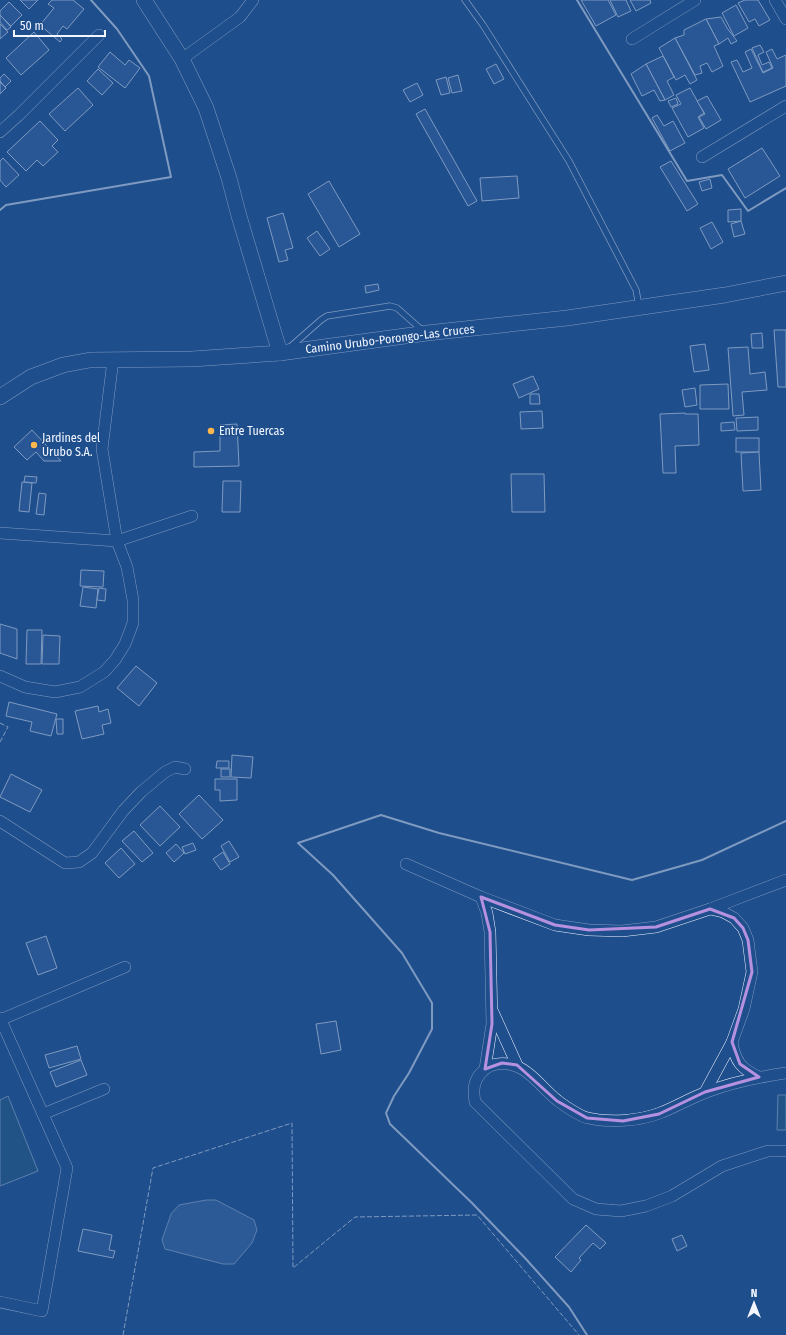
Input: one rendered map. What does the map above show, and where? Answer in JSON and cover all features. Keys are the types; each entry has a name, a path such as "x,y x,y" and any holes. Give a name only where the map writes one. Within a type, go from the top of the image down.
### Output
{"main road":[{"path":"144,0 182,59 206,108 283,352"},
{"name":"Camino Urubo-Porongo-Las Cruces","path":"0,397 31,377 63,365 90,360 192,359 283,352 559,319 725,294 786,283"}],"street":[{"path":"182,59 240,17 253,0"},
{"path":"632,39 695,0"},
{"path":"775,0 786,19"},
{"path":"0,132 99,35"},
{"path":"702,157 786,106"},
{"path":"0,676 25,687 55,692 80,687 104,672 115,660 125,644 133,623 133,600 126,567 117,541 102,444 113,360"},
{"path":"0,533 117,541 192,516"},
{"path":"0,820 65,863 79,862 92,853 123,811 141,792 165,772 175,766 185,769"},
{"path":"406,864 481,897 555,925 589,930 622,931 656,927 710,909 786,880"},
{"path":"481,897 487,913 490,932 492,1009 492,1024 484,1069"},
{"path":"705,1092 732,1042 744,1009 752,972 748,940 743,928 734,918 723,912 710,909"},
{"path":"0,1302 42,1311 67,1168 0,1019 125,967"},
{"path":"492,1009 517,1066"},
{"path":"732,1042 734,1053 740,1064 748,1072 759,1077"},
{"path":"786,1073 732,1083 705,1092 659,1114 623,1121 587,1118 557,1101 528,1073 517,1066 502,1063 493,1064 484,1069 474,1084 473,1093 475,1102 573,1199 596,1209 621,1211 646,1206 672,1196 722,1166 768,1151 786,1151"},
{"path":"43,1114 104,1089"}],"lane":[{"path":"465,0 483,25 569,161 636,290 639,306"},
{"path":"283,352 327,316 390,306 397,308 427,334"}],"highlighted area":[{"path":"481,897 555,925 589,930 656,927 710,909 734,918 743,928 748,940 752,972 732,1042 740,1064 759,1077 705,1092 659,1114 623,1121 587,1118 557,1101 517,1065 502,1063 485,1069 492,1024 490,932"}],"shaded area":[{"path":"778,1095 786,1095 786,1130 777,1130"},
{"path":"8,1096 38,1171 0,1186 0,1100"},
{"path":"206,1200 216,1200 254,1220 257,1230 252,1243 234,1264 223,1264 165,1249 162,1240 171,1214 179,1205"}],"building":[{"path":"20,0 38,0 29,9"},
{"path":"52,0 73,0 84,9 67,29 63,26 57,34 62,39 60,42 40,25 54,8 48,4"},
{"path":"581,0 608,0 616,15 596,26"},
{"path":"610,0 626,0 631,11 618,17"},
{"path":"630,0 650,0 651,3 636,11"},
{"path":"745,0 758,0 770,20 759,26 755,19 749,22 738,3"},
{"path":"9,2 22,15 11,26 0,15 0,11"},
{"path":"736,5 748,28 734,36 722,13"},
{"path":"0,15 11,27 7,30 0,22"},
{"path":"721,17 737,41 731,44 728,38 719,44 706,19"},
{"path":"706,19 719,44 714,46 723,66 712,72 707,63 700,66 702,73 695,75 675,38 684,35 684,30"},
{"path":"0,24 8,32 0,39"},
{"path":"34,32 49,50 21,75 6,58"},
{"path":"675,38 697,80 690,84 685,75 676,80 659,48"},
{"path":"760,45 764,52 758,55 762,65 769,62 772,68 763,72 752,48"},
{"path":"751,49 763,73 773,68 766,52 772,49 777,59 786,55 786,86 750,102 731,62 737,60 743,72 752,68 745,52"},
{"path":"110,52 125,65 129,60 140,68 125,88 98,67"},
{"path":"663,56 674,77 667,81 674,95 665,100 646,64"},
{"path":"496,64 504,79 494,84 486,69"},
{"path":"646,64 665,100 660,101 654,90 642,96 631,74"},
{"path":"98,69 113,83 102,95 87,81"},
{"path":"4,74 11,81 5,87 0,81 0,78"},
{"path":"458,75 462,91 452,93 448,78"},
{"path":"446,77 450,93 441,95 436,80"},
{"path":"0,82 6,88 0,94"},
{"path":"417,83 423,95 410,102 403,90"},
{"path":"78,88 93,105 65,131 49,114"},
{"path":"690,88 704,113 698,117 704,128 688,137 672,108 681,104 676,95"},
{"path":"707,96 721,120 706,129 699,117 705,114 697,101"},
{"path":"676,98 678,104 671,107 668,101"},
{"path":"425,109 477,201 468,206 416,114"},
{"path":"657,115 664,126 673,121 685,143 670,151 652,118"},
{"path":"40,121 58,140 52,146 58,152 43,166 37,160 26,171 7,152"},
{"path":"762,148 780,176 745,198 728,169"},
{"path":"3,158 19,175 6,187 0,180 0,161"},
{"path":"671,161 698,204 687,211 660,167"},
{"path":"517,176 519,198 482,201 480,178"},
{"path":"710,179 712,188 702,191 699,182"},
{"path":"329,181 360,234 339,247 308,194"},
{"path":"741,209 741,221 728,222 728,210"},
{"path":"283,213 293,248 285,250 288,260 279,262 267,218"},
{"path":"741,221 745,234 734,237 731,224"},
{"path":"712,222 723,242 711,249 700,228"},
{"path":"317,231 330,249 320,256 307,238"},
{"path":"378,284 379,290 366,293 365,286"},
{"path":"774,330 786,330 786,387 778,387"},
{"path":"762,333 763,348 752,348 751,334"},
{"path":"705,344 709,370 694,372 690,346"},
{"path":"748,347 750,374 765,372 767,390 742,392 744,415 733,416 728,348"},
{"path":"533,376 539,389 519,398 513,384"},
{"path":"728,384 729,409 700,409 700,385"},
{"path":"695,388 697,405 685,407 682,390"},
{"path":"530,394 539,394 540,404 530,404"},
{"path":"542,411 543,428 521,429 520,412"},
{"path":"660,414 698,414 699,445 675,446 676,473 663,473"},
{"path":"758,417 758,430 737,431 736,418"},
{"path":"734,422 735,430 721,431 721,423"},
{"path":"237,424 239,466 194,467 194,452 220,451 220,425"},
{"path":"32,430 61,461 44,461 36,452 27,460 14,447"},
{"path":"736,438 759,438 759,452 736,452"},
{"path":"759,452 761,490 743,491 741,453"},
{"path":"511,474 544,474 545,512 512,512"},
{"path":"25,476 37,477 36,483 24,482"},
{"path":"223,481 241,481 240,512 222,512"},
{"path":"22,482 32,483 29,512 19,511"},
{"path":"39,493 46,494 44,515 36,514"},
{"path":"81,570 104,571 103,587 80,586"},
{"path":"83,587 98,589 96,608 80,606"},
{"path":"99,588 106,589 105,601 97,600"},
{"path":"0,624 17,629 17,659 0,653"},
{"path":"27,630 42,630 41,664 26,664"},
{"path":"43,635 60,636 59,664 42,664"},
{"path":"136,666 157,683 139,706 117,688"},
{"path":"9,702 57,714 51,736 30,731 32,722 6,716"},
{"path":"98,706 99,712 108,709 111,723 102,725 104,734 82,739 75,711"},
{"path":"56,719 63,719 63,734 57,734"},
{"path":"232,755 253,757 251,778 231,777"},
{"path":"217,761 229,761 229,768 216,768"},
{"path":"221,769 230,769 230,777 221,777"},
{"path":"11,774 42,790 30,812 0,797"},
{"path":"215,779 237,779 237,800 220,801 220,790 215,790"},
{"path":"199,795 223,820 202,839 179,814"},
{"path":"160,806 180,827 160,846 140,825"},
{"path":"134,831 153,853 142,862 122,841"},
{"path":"229,841 239,857 230,862 221,846"},
{"path":"193,843 196,850 185,854 182,847"},
{"path":"176,844 184,853 174,862 166,853"},
{"path":"121,848 135,864 119,878 105,863"},
{"path":"223,852 230,864 221,870 213,859"},
{"path":"46,936 57,968 38,975 26,943"},
{"path":"336,1021 341,1050 321,1054 316,1024"},
{"path":"77,1046 81,1059 49,1068 45,1055"},
{"path":"81,1060 87,1075 56,1087 50,1072"},
{"path":"586,1225 606,1243 600,1249 593,1243 579,1258 581,1260 571,1272 555,1257"},
{"path":"83,1229 112,1235 109,1250 115,1251 113,1258 78,1251"},
{"path":"682,1235 687,1246 677,1251 672,1239"}],"fence":[{"path":"0,723 8,727 0,742"},
{"path":"123,1335 153,1168 292,1123 293,1268 355,1217 477,1215 579,1335"}],"wall":[{"path":"0,210 6,205 171,177 149,76 117,29 91,0"},
{"path":"577,0 687,181 722,175 748,211 786,188"},
{"path":"587,1335 569,1307 525,1258 472,1203 390,1124 386,1113 432,1029 432,1003 402,953 333,875 298,843 381,815 439,833 632,880 702,860 786,821"}],"place":[{"name":"Entre Tuercas","path":"211,431"},
{"name":"Jardines del Urubo S.A.","path":"34,445"}]}
